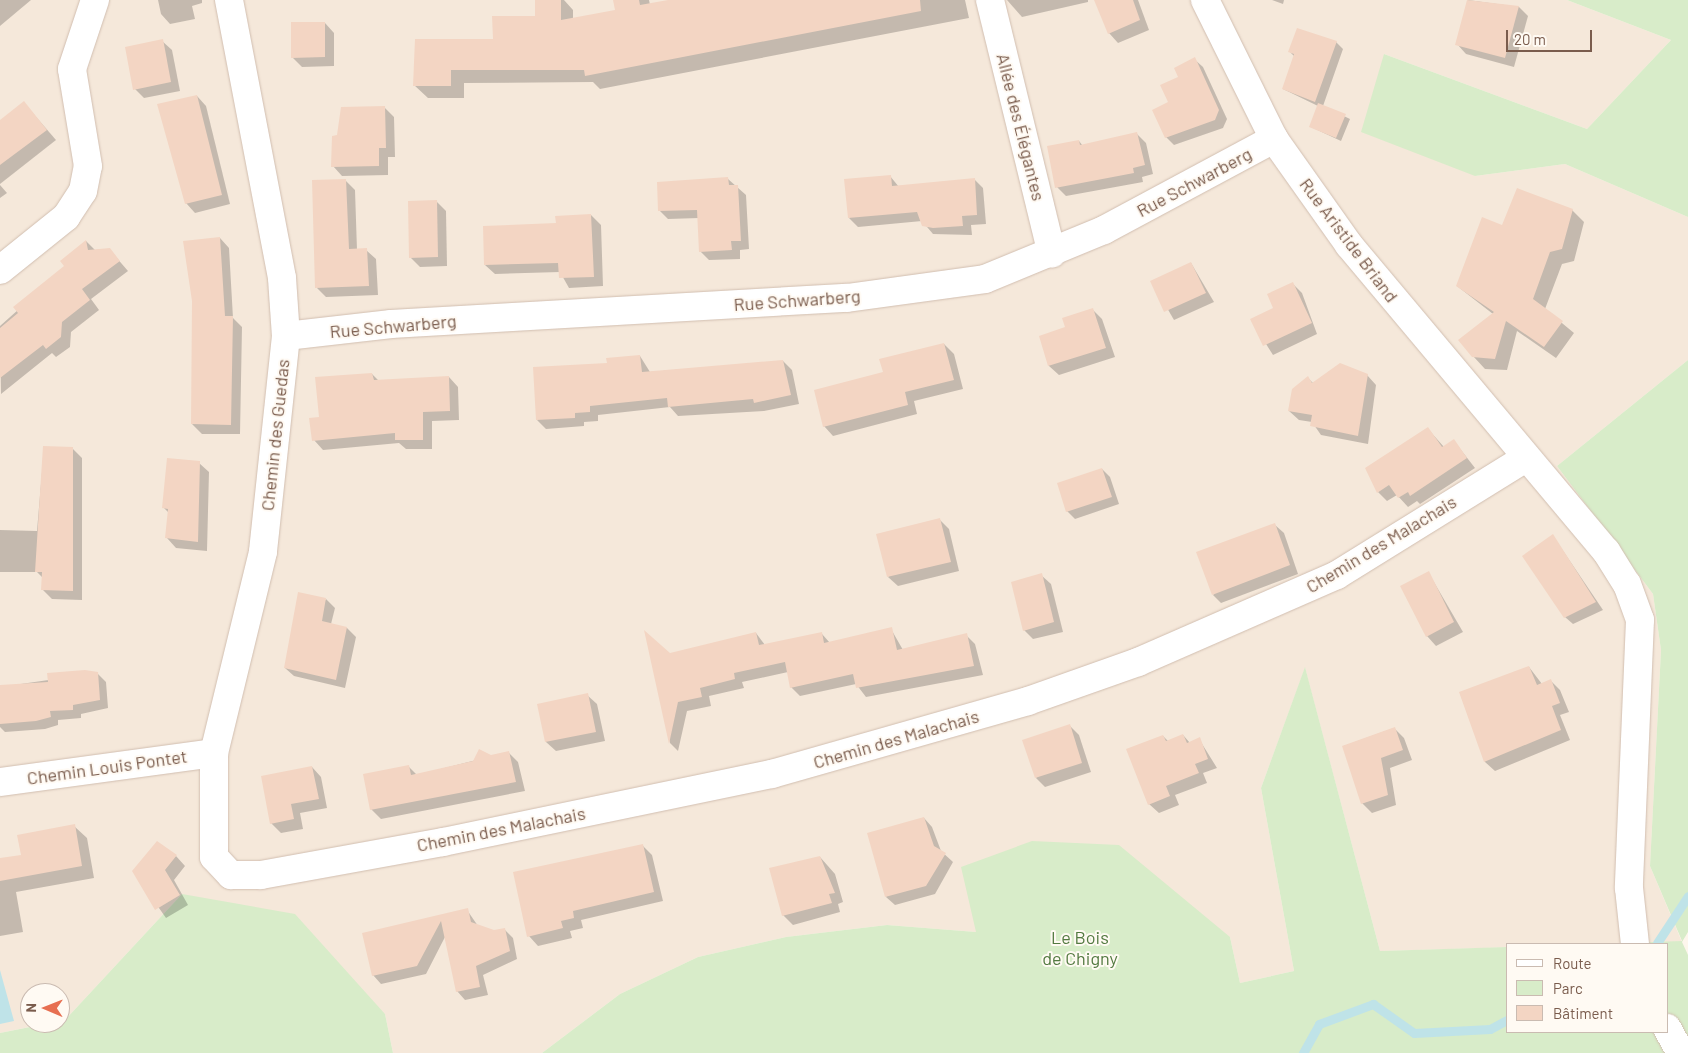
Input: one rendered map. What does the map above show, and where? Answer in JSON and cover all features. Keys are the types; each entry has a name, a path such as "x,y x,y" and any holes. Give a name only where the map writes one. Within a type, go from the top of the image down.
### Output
{"street":[{"path":"0,270 66,217 83,190 88,166 72,69 95,0"},
{"name":"Chemin des Guedas","path":"220,867 212,840 214,753 263,552 286,336 282,278 229,0"},
{"name":"Allée des Élégantes","path":"990,0 1052,254"},
{"name":"Rue Aristide Briand","path":"1205,0 1274,139 1349,246 1606,551 1627,584 1640,620 1629,888 1634,943"},
{"name":"Rue Schwarberg","path":"286,336 391,324 847,298 985,279 1052,254 1274,139"},
{"name":"Chemin des Malachais","path":"220,867 231,874 261,875 453,840 772,774 1028,701 1138,662 1337,575 1526,458"},
{"name":"Chemin Louis Pontet","path":"0,782 214,753"},
{"path":"1668,1030 1681,1053"}],"shaded area":[{"path":"0,0 1567,0 1671,40 1587,129 1384,54 1475,176 1565,164 1688,217 1688,360 1557,466 1653,594 1661,650 1650,866 1682,942 1506,943 1506,947 1380,951 1305,668 1261,788 1294,971 1240,983 1230,937 976,932 887,925 786,937 698,957 620,994 542,1053 393,1053 385,1014 182,894 70,1015 70,983 20,983 20,1029 0,1033"}],"green space":[{"path":"1567,0 1688,0 1688,217 1565,164 1475,176 1361,132 1384,54 1587,129 1671,40"},
{"name":"Le Bois de Chigny","path":"1688,360 1688,932 1682,942 1688,955 1688,1053 542,1053 620,994 698,957 786,937 887,925 976,932 961,867 1032,841 1119,845 1230,937 1240,983 1294,971 1261,788 1305,667 1380,951 1506,947 1506,1033 1668,1033 1668,943 1624,943 1682,941 1650,866 1661,650 1653,594 1557,466"},
{"path":"182,894 295,914 385,1014 393,1053 0,1053 0,1033 20,1029 20,1033 70,1033 70,1015"}],"water":[{"path":"0,970 14,1021 0,1024"}],"building":[{"path":"535,0 561,0 561,20 615,10 613,0 639,0 640,5 668,0 920,0 921,11 585,76 584,70 451,70 451,86 413,86 415,39 493,39 492,16 535,16"},
{"path":"1094,0 1133,0 1140,20 1108,34"},
{"path":"1467,0 1519,6 1505,58 1455,45"},
{"path":"291,22 325,22 325,57 291,58"},
{"path":"1297,28 1337,41 1315,102 1282,89 1294,54 1288,52"},
{"path":"163,39 171,82 133,90 125,47"},
{"path":"1195,57 1219,110 1215,120 1165,138 1152,110 1168,102 1160,85 1178,77 1174,68"},
{"path":"197,95 222,195 185,204 157,104"},
{"path":"24,101 47,130 0,165 0,120"},
{"path":"1318,103 1346,114 1336,138 1309,127"},
{"path":"385,106 386,148 379,148 379,166 331,167 332,136 337,135 341,107"},
{"path":"1137,132 1145,165 1133,168 1134,173 1055,188 1047,146 1079,140 1080,145"},
{"path":"891,175 892,186 975,178 977,215 962,216 963,226 933,228 922,226 917,212 848,218 844,179"},
{"path":"728,177 729,185 738,185 741,241 731,241 732,250 699,252 697,210 658,211 657,182"},
{"path":"346,179 349,249 367,248 369,286 315,288 312,180"},
{"path":"1517,188 1573,209 1562,249 1550,252 1533,299 1563,321 1544,347 1506,321 1495,359 1472,357 1458,340 1494,312 1456,286 1482,217 1502,225"},
{"path":"437,200 438,257 409,258 408,201"},
{"path":"591,214 594,277 559,278 558,263 484,265 483,226 556,223 555,216"},
{"path":"220,237 225,316 233,316 231,425 191,424 192,301 183,241"},
{"path":"86,240 88,250 110,248 120,261 82,289 90,300 62,322 61,337 46,349 43,345 0,378 0,328 18,313 13,307 64,266 60,261"},
{"path":"1191,262 1206,293 1164,312 1150,281"},
{"path":"1293,282 1312,323 1263,346 1250,319 1273,308 1267,294"},
{"path":"1093,308 1106,348 1048,366 1039,336 1065,327 1062,318"},
{"path":"944,343 954,380 905,392 908,405 823,427 814,390 883,372 879,359"},
{"path":"640,355 642,372 783,360 791,395 754,403 753,399 668,407 667,398 590,406 590,412 575,413 575,418 536,420 533,367 607,363 606,358"},
{"path":"1340,363 1368,374 1358,436 1310,426 1312,415 1288,411 1292,389 1308,376 1312,383"},
{"path":"372,373 374,380 449,376 450,411 423,412 423,440 395,440 395,433 312,441 309,418 319,417 315,377"},
{"path":"1428,427 1442,447 1454,439 1467,458 1410,496 1408,492 1398,498 1389,485 1377,493 1365,468"},
{"path":"43,446 73,447 73,591 41,590 42,572 35,572"},
{"path":"167,458 200,461 198,542 165,538 168,509 162,508"},
{"path":"1102,468 1112,497 1066,512 1057,483"},
{"path":"940,518 951,562 887,577 876,534"},
{"path":"1275,523 1290,565 1212,595 1196,552"},
{"path":"1553,534 1596,602 1564,618 1522,556"},
{"path":"1429,571 1454,622 1426,637 1400,586"},
{"path":"1042,573 1054,622 1023,631 1011,582"},
{"path":"298,592 326,598 322,621 347,627 336,680 284,668"},
{"path":"892,627 897,650 967,633 974,666 856,688 853,674 790,688 785,662 734,673 735,679 700,688 702,697 678,702 669,744 644,630 670,653 756,632 759,645 822,632 824,643"},
{"path":"1529,666 1537,685 1551,679 1560,703 1552,706 1561,730 1484,762 1459,692"},
{"path":"85,670 98,672 100,700 73,705 73,710 50,711 51,717 36,721 0,724 0,685 48,682 47,673"},
{"path":"588,693 596,732 545,742 537,704"},
{"path":"1070,724 1082,763 1035,778 1022,740"},
{"path":"1395,727 1403,750 1381,758 1388,795 1361,804 1342,746"},
{"path":"1183,734 1187,743 1200,737 1208,759 1195,764 1199,773 1166,786 1170,796 1148,805 1126,749 1163,735 1166,741"},
{"path":"479,749 491,755 509,751 516,782 370,810 363,774 409,765 411,775 473,761"},
{"path":"312,766 319,799 291,804 294,819 270,824 261,776"},
{"path":"924,817 934,846 946,853 926,886 885,897 867,833"},
{"path":"75,824 82,866 0,881 0,858 21,855 17,835"},
{"path":"157,841 177,855 165,870 180,895 155,910 132,871"},
{"path":"643,844 654,892 573,911 574,918 561,921 563,928 527,937 513,872"},
{"path":"820,856 835,893 829,894 832,903 782,916 769,868"},
{"path":"468,908 471,922 494,930 505,928 510,951 476,966 480,987 456,992 441,921 417,966 372,976 362,933"}],"waterway":[{"path":"1657,943 1688,896"},
{"path":"1303,1053 1319,1024 1373,1004 1414,1033 1490,1029 1506,1021"}]}
